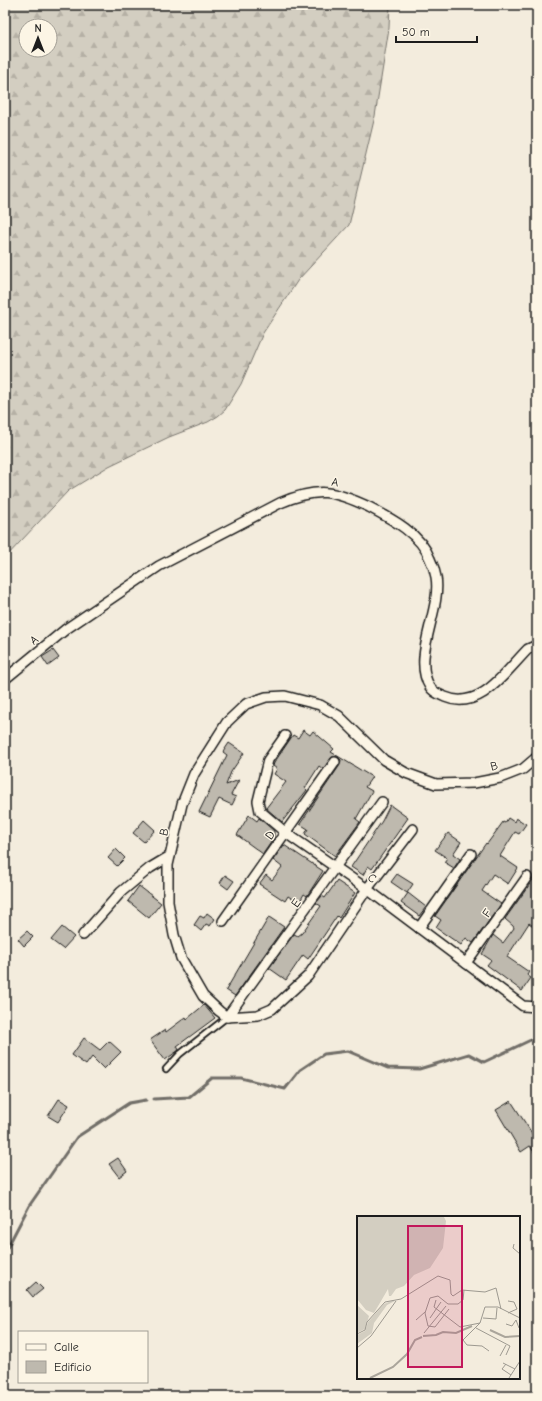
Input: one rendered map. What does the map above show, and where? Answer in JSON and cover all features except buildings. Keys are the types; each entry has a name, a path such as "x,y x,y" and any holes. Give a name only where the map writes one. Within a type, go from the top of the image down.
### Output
{"street":[{"name":"A","path":"5,679 66,629 159,566 280,503 299,495 320,492 345,496 375,510 417,538 430,558 436,578 436,594 424,658 426,677 430,688 452,700 468,701 484,694 528,650 537,645"},
{"name":"B","path":"227,1017 204,996 181,958 168,902 168,865 182,804 194,774 227,722 246,704 266,697 285,696 320,705 339,716 384,760 406,773 436,784 474,783 500,778 523,769 537,757"},
{"name":"C","path":"285,736 268,760 258,801 260,811 286,833 367,890 523,1006 537,1006"},
{"name":"D","path":"223,921 335,762"},
{"name":"E","path":"227,1017 336,868 382,802"},
{"path":"227,1017 258,1016 276,1005 308,976 367,890 413,829"},
{"path":"419,928 471,854"},
{"path":"83,935 121,892 150,868 170,856"},
{"name":"F","path":"466,963 527,877"}],"lane":[{"path":"166,1069 180,1054 227,1017"}],"green space":[{"path":"5,5 390,5 389,28 375,116 349,225 298,280 263,333 241,384 225,410 208,422 169,437 109,466 68,491 5,558"}],"waterway":[{"path":"154,1099 189,1097 212,1078 241,1078 285,1089 300,1070 324,1054 348,1051 388,1068 419,1069 469,1054 484,1062 537,1037"},
{"path":"5,1252 29,1206 77,1137 129,1103 146,1100"}]}
